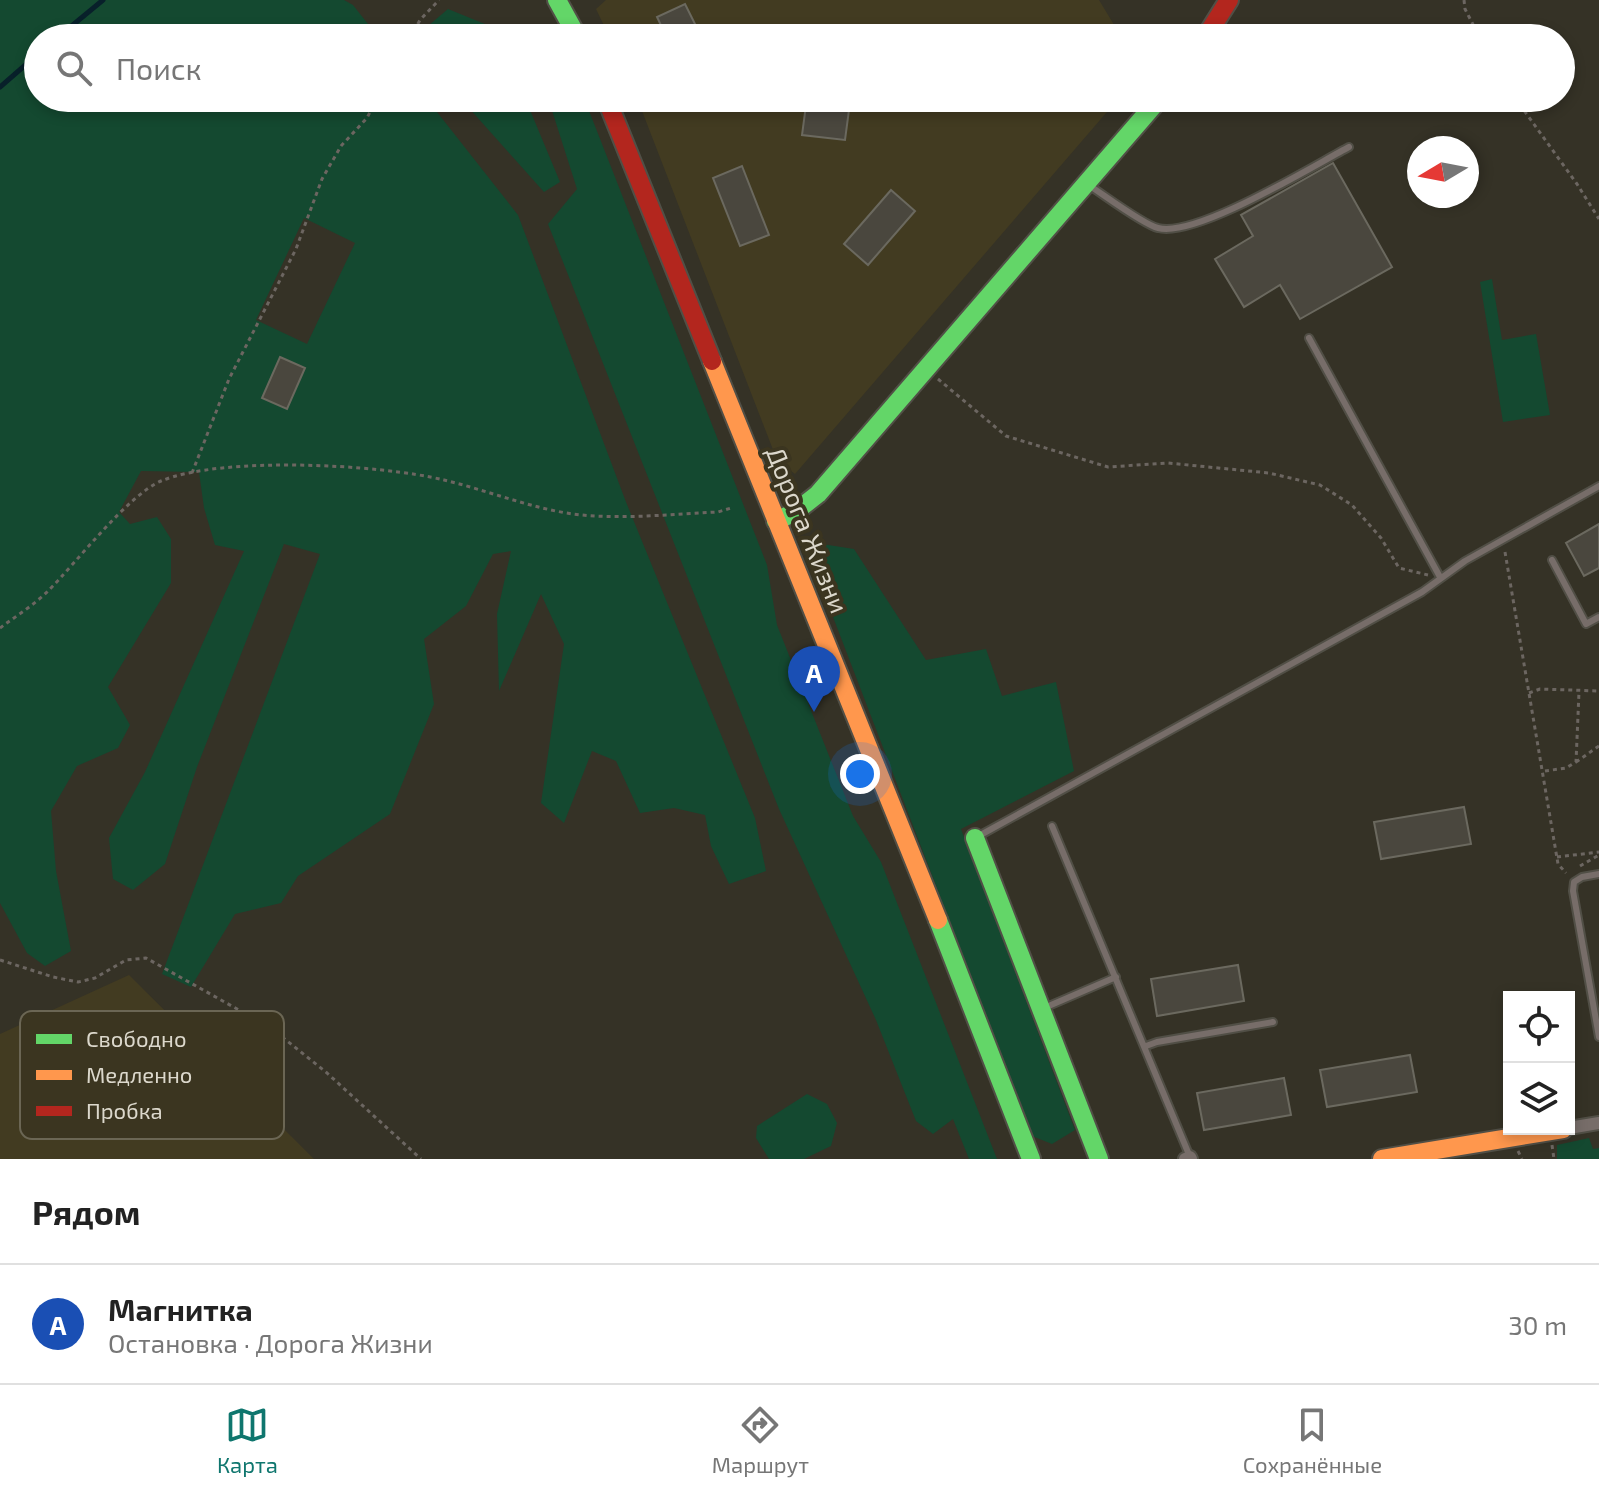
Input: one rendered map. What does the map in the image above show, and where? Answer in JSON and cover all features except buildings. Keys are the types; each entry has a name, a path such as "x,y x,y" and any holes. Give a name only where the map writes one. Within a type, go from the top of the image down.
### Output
{"main road":[{"path":"557,0 570,24"},
{"path":"1214,24 1229,0"},
{"name":"Дорога Жизни","path":"612,112 964,984 1031,1159"},
{"path":"776,521 795,512 818,494 1148,112"},
{"path":"975,838 1099,1159"},
{"path":"1382,1159 1557,1135"}],"street":[{"path":"1575,1127 1599,1123"}],"lane":[{"path":"1087,184 1157,228 1182,229 1208,221 1349,147"},
{"path":"1309,338 1440,577"},
{"path":"975,838 1422,592 1440,577 1599,486"},
{"path":"1552,560 1586,624 1599,617"},
{"path":"1052,826 1146,1046 1189,1158"},
{"path":"1599,874 1574,882 1573,891 1599,1037"},
{"path":"1040,1009 1116,977"},
{"path":"1146,1046 1273,1022"}],"path":[{"path":"418,24 439,0"},
{"path":"1464,0 1473,24"},
{"path":"192,474 229,379 296,249 322,179 341,146 370,112"},
{"path":"1525,112 1599,219"},
{"path":"927,371 1006,436 1108,467 1168,463 1269,473 1320,485 1352,505 1381,538 1399,568 1440,577"},
{"path":"0,628 46,594 140,494 161,481 192,474 248,466 357,468 440,479 570,514 605,516 718,512 731,508"},
{"path":"1504,540 1557,857 1566,874 1599,853"},
{"path":"1529,693 1540,689 1599,691"},
{"path":"1576,762 1579,692"},
{"path":"1543,771 1566,768 1599,746"},
{"path":"1557,857 1599,853"},
{"path":"0,960 78,982 95,978 126,960 146,958 241,1011"},
{"path":"284,1038 327,1073 421,1159"},
{"path":"1554,1159 1557,1135"}],"shaded area":[{"path":"606,0 1099,0 1114,24 603,24 596,9"},
{"path":"642,112 1107,112 795,474 777,460"},
{"path":"129,975 165,1011 50,1011"},
{"path":"20,1025 20,1139 284,1139 284,1129 314,1159 0,1159 0,1034"}],"green space":[{"path":"0,0 344,0 353,5 368,24 24,24 24,112 437,112 518,215 626,502 755,818 766,871 729,884 711,846 705,815 674,808 640,813 616,761 592,751 564,823 541,803 564,644 541,594 499,691 497,614 511,551 493,554 466,606 424,639 434,704 390,814 298,876 281,903 235,914 191,987 162,974 320,554 284,544 197,767 165,864 133,890 113,879 109,838 145,772 244,551 215,545 204,508 199,472 141,471 119,512 130,524 157,517 171,539 171,583 108,687 130,725 118,748 77,766 51,811 56,871 71,951 45,966 27,953 0,903","holes":["304,218 355,243 307,344 256,320"]},
{"path":"448,9 485,24 430,24"},
{"path":"473,112 531,112 560,182 544,192"},
{"path":"552,112 589,112 767,565 777,625 853,816 881,862 997,1159 969,1159 953,1119 933,1134 916,1121 876,1020 779,809 548,224 577,189"},
{"path":"1492,279 1502,340 1536,334 1550,415 1503,422 1480,282"},
{"path":"822,544 854,549 926,660 986,649 1002,696 1056,682 1074,771 961,829 1075,1130 1052,1144 1032,1136 815,570"},
{"path":"807,1094 827,1104 837,1123 831,1146 804,1159 769,1159 756,1138 757,1126"},
{"path":"1589,1138 1593,1149 1599,1148 1599,1159 1557,1159 1557,1145"}],"waterway":[{"path":"74,24 103,0"},
{"path":"0,87 24,66"}],"traffic: fast":[{"path":"557,0 570,24"},
{"path":"776,521 795,512 818,494 1148,112"},
{"path":"975,838 1099,1159"},
{"path":"938,920 1031,1159"}],"traffic: slow":[{"path":"712,361 938,920"},
{"path":"1382,1159 1527,1135"}],"traffic: jam":[{"path":"1214,24 1229,0"},
{"path":"612,112 712,361"}],"place":[{"name":"Магнитка","path":"814,712"}]}
